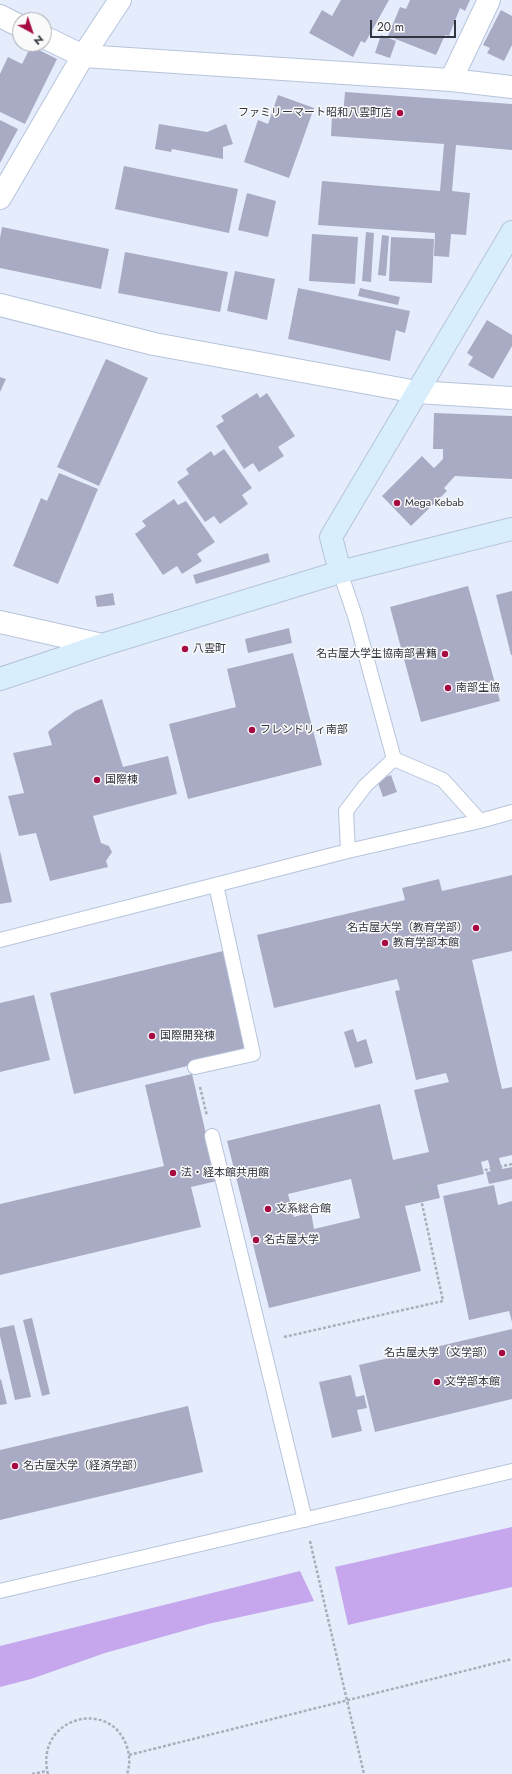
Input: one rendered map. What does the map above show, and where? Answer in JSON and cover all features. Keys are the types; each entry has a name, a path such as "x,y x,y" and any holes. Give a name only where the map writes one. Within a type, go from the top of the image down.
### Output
{"street":[{"path":"0,198 84,56 120,0"},
{"path":"451,80 489,0"},
{"path":"0,16 12,22"},
{"path":"52,41 84,56 451,80 512,87"},
{"path":"340,572 331,537 512,232"},
{"path":"0,305 154,344 417,392 512,398"},
{"path":"0,679 102,644 340,572 512,529"},
{"path":"0,622 102,644"}],"lane":[{"path":"340,572 355,616 394,759"},
{"path":"394,759 443,780 480,821"},
{"path":"348,851 346,811 365,786 394,759"},
{"path":"0,940 348,851 480,821 512,812"},
{"path":"195,1067 253,1054 216,885"},
{"path":"212,1136 305,1520"},
{"path":"0,1591 512,1471"}],"path":[{"path":"195,1067 212,1136"},
{"path":"262,1342 443,1301 418,1185 512,1164"},
{"path":"305,1520 364,1774"},
{"path":"129,1755 512,1660"},
{"path":"32,1774 47,1772 45,1765 46,1750 52,1737 63,1726 76,1720 90,1718 105,1722 117,1730 125,1742 129,1755 129,1768 127,1774"}],"shaded area":[{"path":"512,1527 512,1587 348,1625 335,1567"},
{"path":"300,1571 314,1601 208,1624 105,1653 31,1679 0,1687 0,1646"}],"building":[{"path":"341,0 389,0 365,43 361,41 353,57 309,33 322,10 332,16"},
{"path":"410,0 470,0 465,11 460,8 449,36 445,35 436,55 388,36 400,7 406,9"},
{"path":"501,10 512,16 512,45 504,61 487,53 490,48 483,45"},
{"path":"381,35 396,41 390,58 375,53"},
{"path":"28,52 43,52 57,59 25,124 0,112 0,74 8,57 22,64"},
{"path":"345,92 512,104 512,150 456,145 452,191 470,193 466,235 451,234 449,257 434,256 435,233 318,225 322,181 440,191 444,144 331,136 332,115 343,116"},
{"path":"278,95 314,108 289,178 244,162 258,120 268,124"},
{"path":"0,120 18,129 0,163"},
{"path":"159,124 207,132 226,124 233,144 223,147 223,159 172,149 171,152 155,149"},
{"path":"124,166 238,189 229,233 115,209"},
{"path":"247,193 276,201 268,237 238,230"},
{"path":"2,227 109,249 101,289 0,268 0,238"},
{"path":"366,232 374,233 371,282 362,281"},
{"path":"312,234 358,237 355,284 309,281"},
{"path":"382,235 389,236 386,276 378,275"},
{"path":"391,237 434,239 432,283 389,281"},
{"path":"125,252 228,272 220,312 118,293"},
{"path":"235,271 275,279 267,320 227,311"},
{"path":"298,288 410,311 405,333 396,330 390,361 288,339"},
{"path":"360,288 400,297 398,305 358,296"},
{"path":"487,320 512,335 512,346 493,379 468,365 473,357 467,353"},
{"path":"106,359 148,378 99,486 57,467"},
{"path":"0,377 6,379 0,392"},
{"path":"257,393 260,398 267,393 295,436 278,447 284,456 259,472 253,463 244,469 216,426 224,421 221,416"},
{"path":"434,413 512,416 512,479 455,476 444,488 447,491 411,526 382,496 422,456 434,468 443,459 443,449 433,449"},
{"path":"224,449 252,488 242,495 248,504 220,524 214,516 205,522 177,482 189,474 186,469 211,451 214,456"},
{"path":"59,473 98,489 58,584 13,566 41,498 47,501"},
{"path":"174,499 178,505 186,501 215,542 197,554 202,561 182,574 177,566 163,575 135,534 146,526 142,521"},
{"path":"268,553 270,562 196,584 193,575"},
{"name":"名古屋大学生協南部書籍","path":"468,586 500,701 421,722 390,607"},
{"path":"512,591 512,655 511,655 496,595"},
{"path":"113,593 115,605 97,607 95,596"},
{"path":"289,628 292,643 248,653 245,639"},
{"path":"293,653 322,765 188,799 169,724 236,707 227,669"},
{"name":"国際棟","path":"102,699 123,767 168,756 177,794 93,816 101,843 109,846 112,852 106,861 108,867 50,881 36,833 19,836 8,796 24,793 13,753 52,745 48,732 51,729 75,711"},
{"path":"391,775 397,792 383,797 377,780"},
{"path":"0,851 12,902 0,904"},
{"path":"512,875 512,951 472,960 502,1089 512,1087 512,1155 499,1158 502,1169 512,1167 512,1179 489,1184 486,1172 491,1171 488,1160 481,1162 484,1174 437,1185 440,1198 405,1206 421,1271 269,1308 227,1141 380,1104 393,1160 429,1152 414,1090 449,1082 446,1073 416,1080 395,991 400,990 397,979 274,1008 257,935 405,900 402,888 439,879 442,891","holes":["351,1179 360,1218 314,1229 311,1212 294,1217 288,1194"]},
{"name":"国際開発棟","path":"223,951 248,1051 74,1094 50,993"},
{"path":"34,995 50,1060 0,1072 0,1003"},
{"path":"353,1029 357,1042 366,1039 373,1063 355,1068 344,1032"},
{"name":"法・経本館共用館","path":"192,1074 217,1181 191,1187 201,1227 0,1275 0,1204 164,1166 145,1085"},
{"path":"494,1185 498,1205 512,1201 512,1322 509,1311 469,1320 443,1196"},
{"path":"32,1318 50,1394 42,1396 23,1320"},
{"path":"14,1325 31,1397 15,1400 0,1336 0,1328"},
{"name":"文学部本館","path":"512,1329 512,1399 375,1432 359,1365"},
{"path":"351,1375 356,1397 364,1395 367,1408 357,1410 362,1431 332,1438 319,1382"},
{"path":"1,1379 7,1404 0,1405 0,1380"},
{"path":"188,1406 203,1472 0,1520 0,1450"}],"place":[{"name":"ファミリーマート昭和八雲町店","path":"400,113"},
{"name":"Mega Kebab","path":"397,503"},
{"name":"八雲町","path":"185,649"},
{"name":"名古屋大学生協南部書籍","path":"445,654"},
{"name":"南部生協","path":"448,688"},
{"name":"フレンドリィ南部","path":"252,730"},
{"name":"国際棟","path":"97,780"},
{"name":"名古屋大学（教育学部）","path":"476,928"},
{"name":"教育学部本館","path":"385,943"},
{"name":"国際開発棟","path":"152,1036"},
{"name":"法・経本館共用館","path":"173,1173"},
{"name":"文系総合館","path":"268,1209"},
{"name":"名古屋大学","path":"256,1240"},
{"name":"名古屋大学（文学部）","path":"502,1353"},
{"name":"文学部本館","path":"437,1382"},
{"name":"名古屋大学（経済学部）","path":"15,1466"}]}
